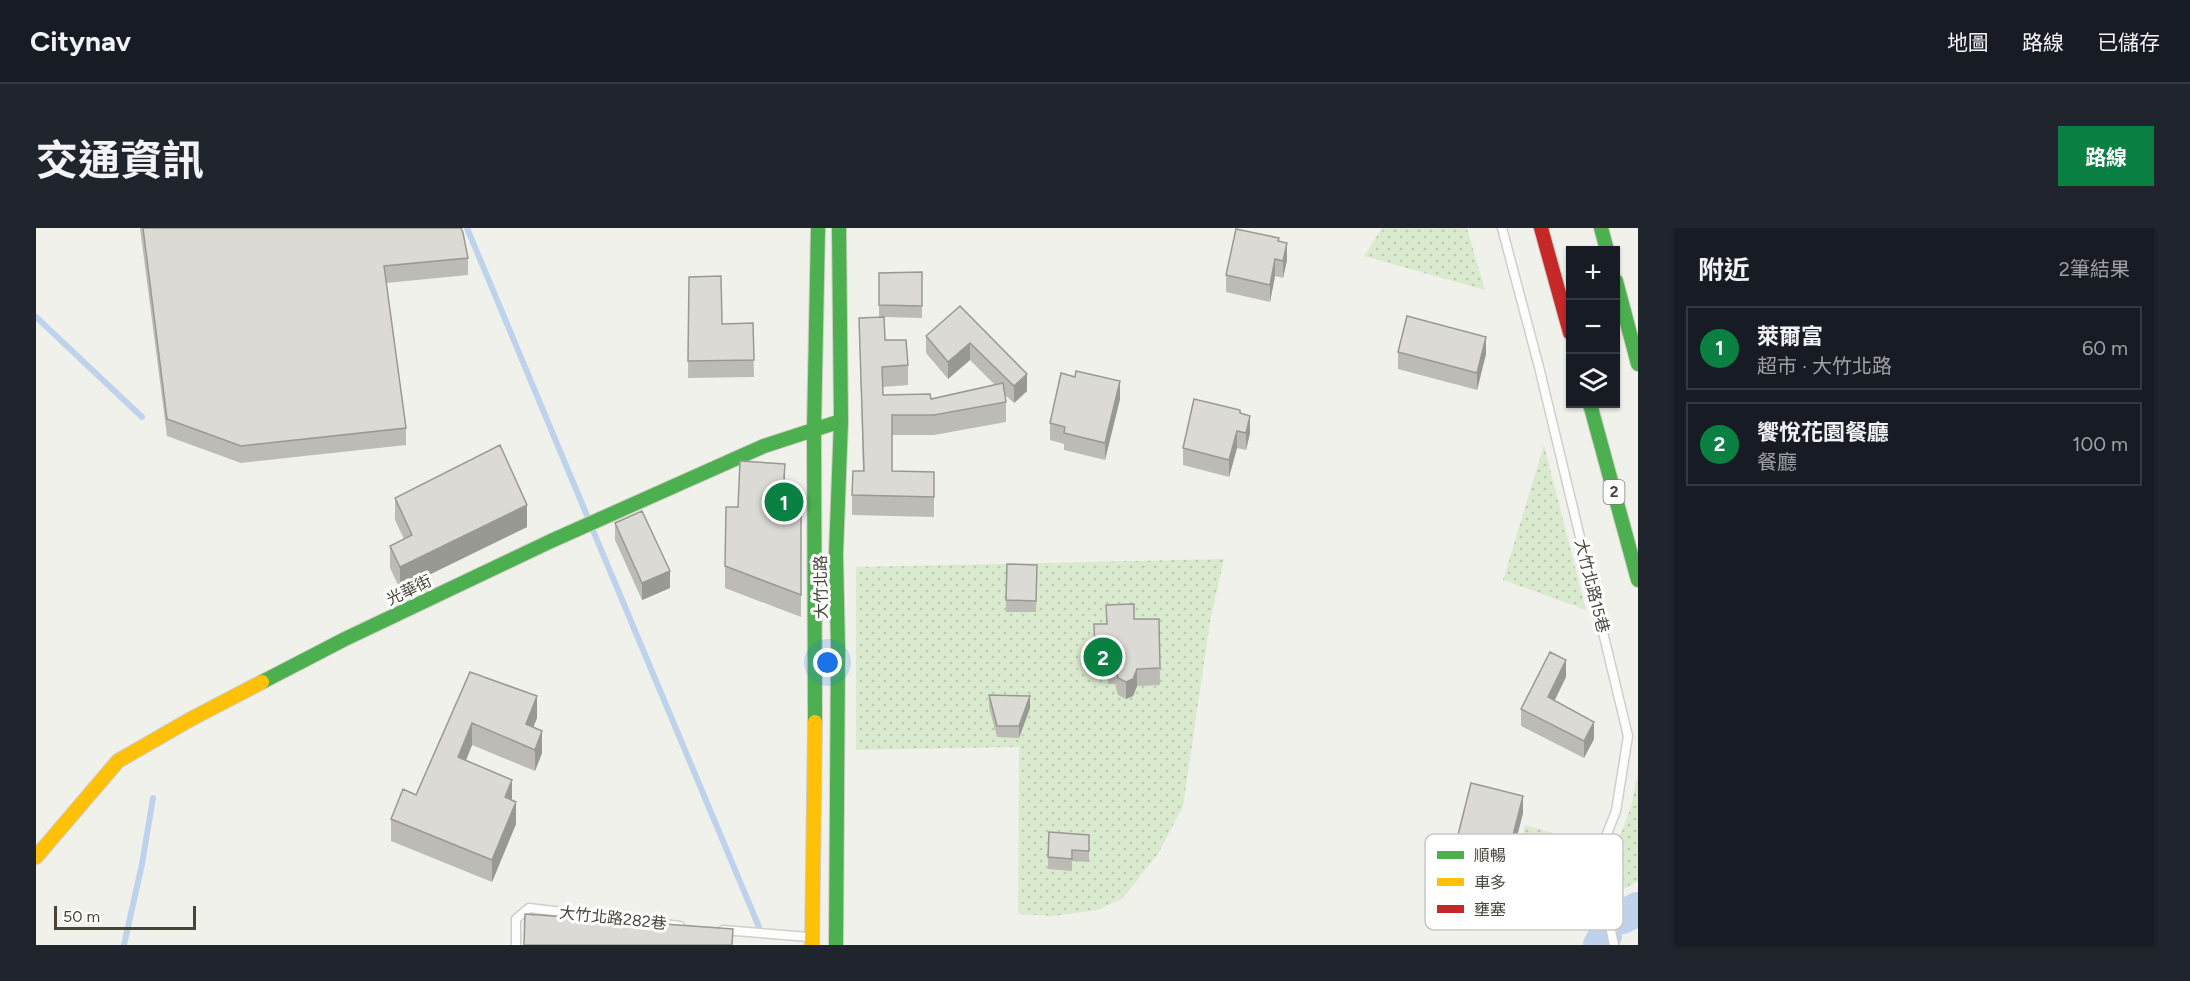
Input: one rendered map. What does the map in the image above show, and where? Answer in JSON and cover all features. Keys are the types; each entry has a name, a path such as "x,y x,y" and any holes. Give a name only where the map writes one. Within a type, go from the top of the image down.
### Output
{"main road":[{"name":"大竹北路","path":"812,941 816,649 814,429 818,228"},
{"name":"大竹北路","path":"836,945 838,648 836,554 841,422 839,228"},
{"path":"1541,228 1566,319"},
{"path":"1601,228 1606,246"},
{"path":"1620,296 1638,364"},
{"name":"2","path":"1591,408 1638,580"},
{"name":"光華街","path":"36,857 118,761 190,719 345,639 551,541 764,446 841,422"}],"lane":[{"name":"大竹北路15巷","path":"1502,228 1539,367 1628,736 1616,811 1607,834"},
{"name":"大竹北路282巷","path":"516,945 516,918 529,908 690,927"},
{"path":"713,929 812,941"},
{"name":"大竹北路15巷","path":"1611,930 1614,945"}],"green space":[{"path":"1382,228 1467,228 1485,290 1364,256"},
{"path":"1544,445 1586,610 1503,580"},
{"path":"1224,559 1210,622 1183,806 1158,854 1122,899 1097,910 1053,916 1018,914 1019,747 856,750 856,567"},
{"path":"1638,773 1638,881 1623,889 1623,834 1621,834 1631,807"},
{"path":"1525,825 1556,834 1523,834"}],"building":[{"path":"143,228 461,228 468,258 384,266 406,428 241,446 167,419"},
{"path":"1236,229 1279,238 1278,241 1287,243 1283,261 1275,259 1270,285 1226,275"},
{"path":"922,272 922,306 879,305 879,273"},
{"path":"721,276 722,324 753,323 754,360 688,361 689,277"},
{"path":"960,306 1027,374 1014,386 970,343 948,362 926,336"},
{"path":"1407,316 1486,337 1477,373 1398,352"},
{"path":"884,317 885,340 906,340 908,365 882,367 883,395 930,394 931,399 1003,383 1006,402 934,415 892,415 892,471 934,472 934,497 852,495 853,471 864,471 859,318"},
{"path":"1076,371 1120,381 1105,443 1064,433 1065,427 1050,423 1061,373 1075,377"},
{"path":"1194,399 1240,410 1240,413 1250,416 1246,433 1237,431 1229,460 1183,448"},
{"path":"500,445 527,505 400,567 390,546 412,535 395,498"},
{"path":"740,461 785,464 783,490 801,491 801,595 725,566 726,507 738,507"},
{"path":"642,511 670,571 642,583 615,523"},
{"path":"1007,564 1037,565 1036,601 1006,600"},
{"path":"1134,604 1134,619 1159,619 1160,668 1137,669 1133,679 1126,682 1118,678 1115,667 1108,667 1107,652 1095,653 1094,624 1107,624 1106,605"},
{"path":"1550,652 1566,660 1548,697 1594,722 1584,741 1521,709"},
{"path":"470,672 537,696 526,724 542,731 535,750 472,723 458,757 512,780 505,797 516,802 492,860 391,819 403,789 416,795"},
{"path":"989,695 1030,696 1019,726 997,726"},
{"path":"1471,783 1523,796 1513,834 1458,834"},
{"path":"1049,832 1089,835 1089,851 1072,850 1072,859 1048,857"},
{"path":"525,914 733,929 732,945 524,945"}],"waterway":[{"path":"467,228 588,518"},
{"path":"36,317 142,417"},
{"path":"592,528 759,927"},
{"path":"124,945 142,864 153,798"},
{"path":"1623,916 1638,909"},
{"path":"1600,945 1605,936"}],"traffic: fast":[{"path":"815,722 814,429 818,228"},
{"path":"836,945 838,648 836,554 841,421 839,228"},
{"path":"1601,228 1606,246"},
{"path":"1620,296 1638,364"},
{"path":"1591,408 1638,580"},
{"path":"262,682 345,639 551,541 764,446 841,421"}],"traffic: slow":[{"path":"36,857 118,761 262,682"},
{"path":"812,945 815,722"}],"traffic: jam":[{"path":"1541,228 1566,319"}],"place":[{"name":"萊爾富","path":"784,502"},
{"name":"饗悅花園餐廳","path":"1103,657"}]}
